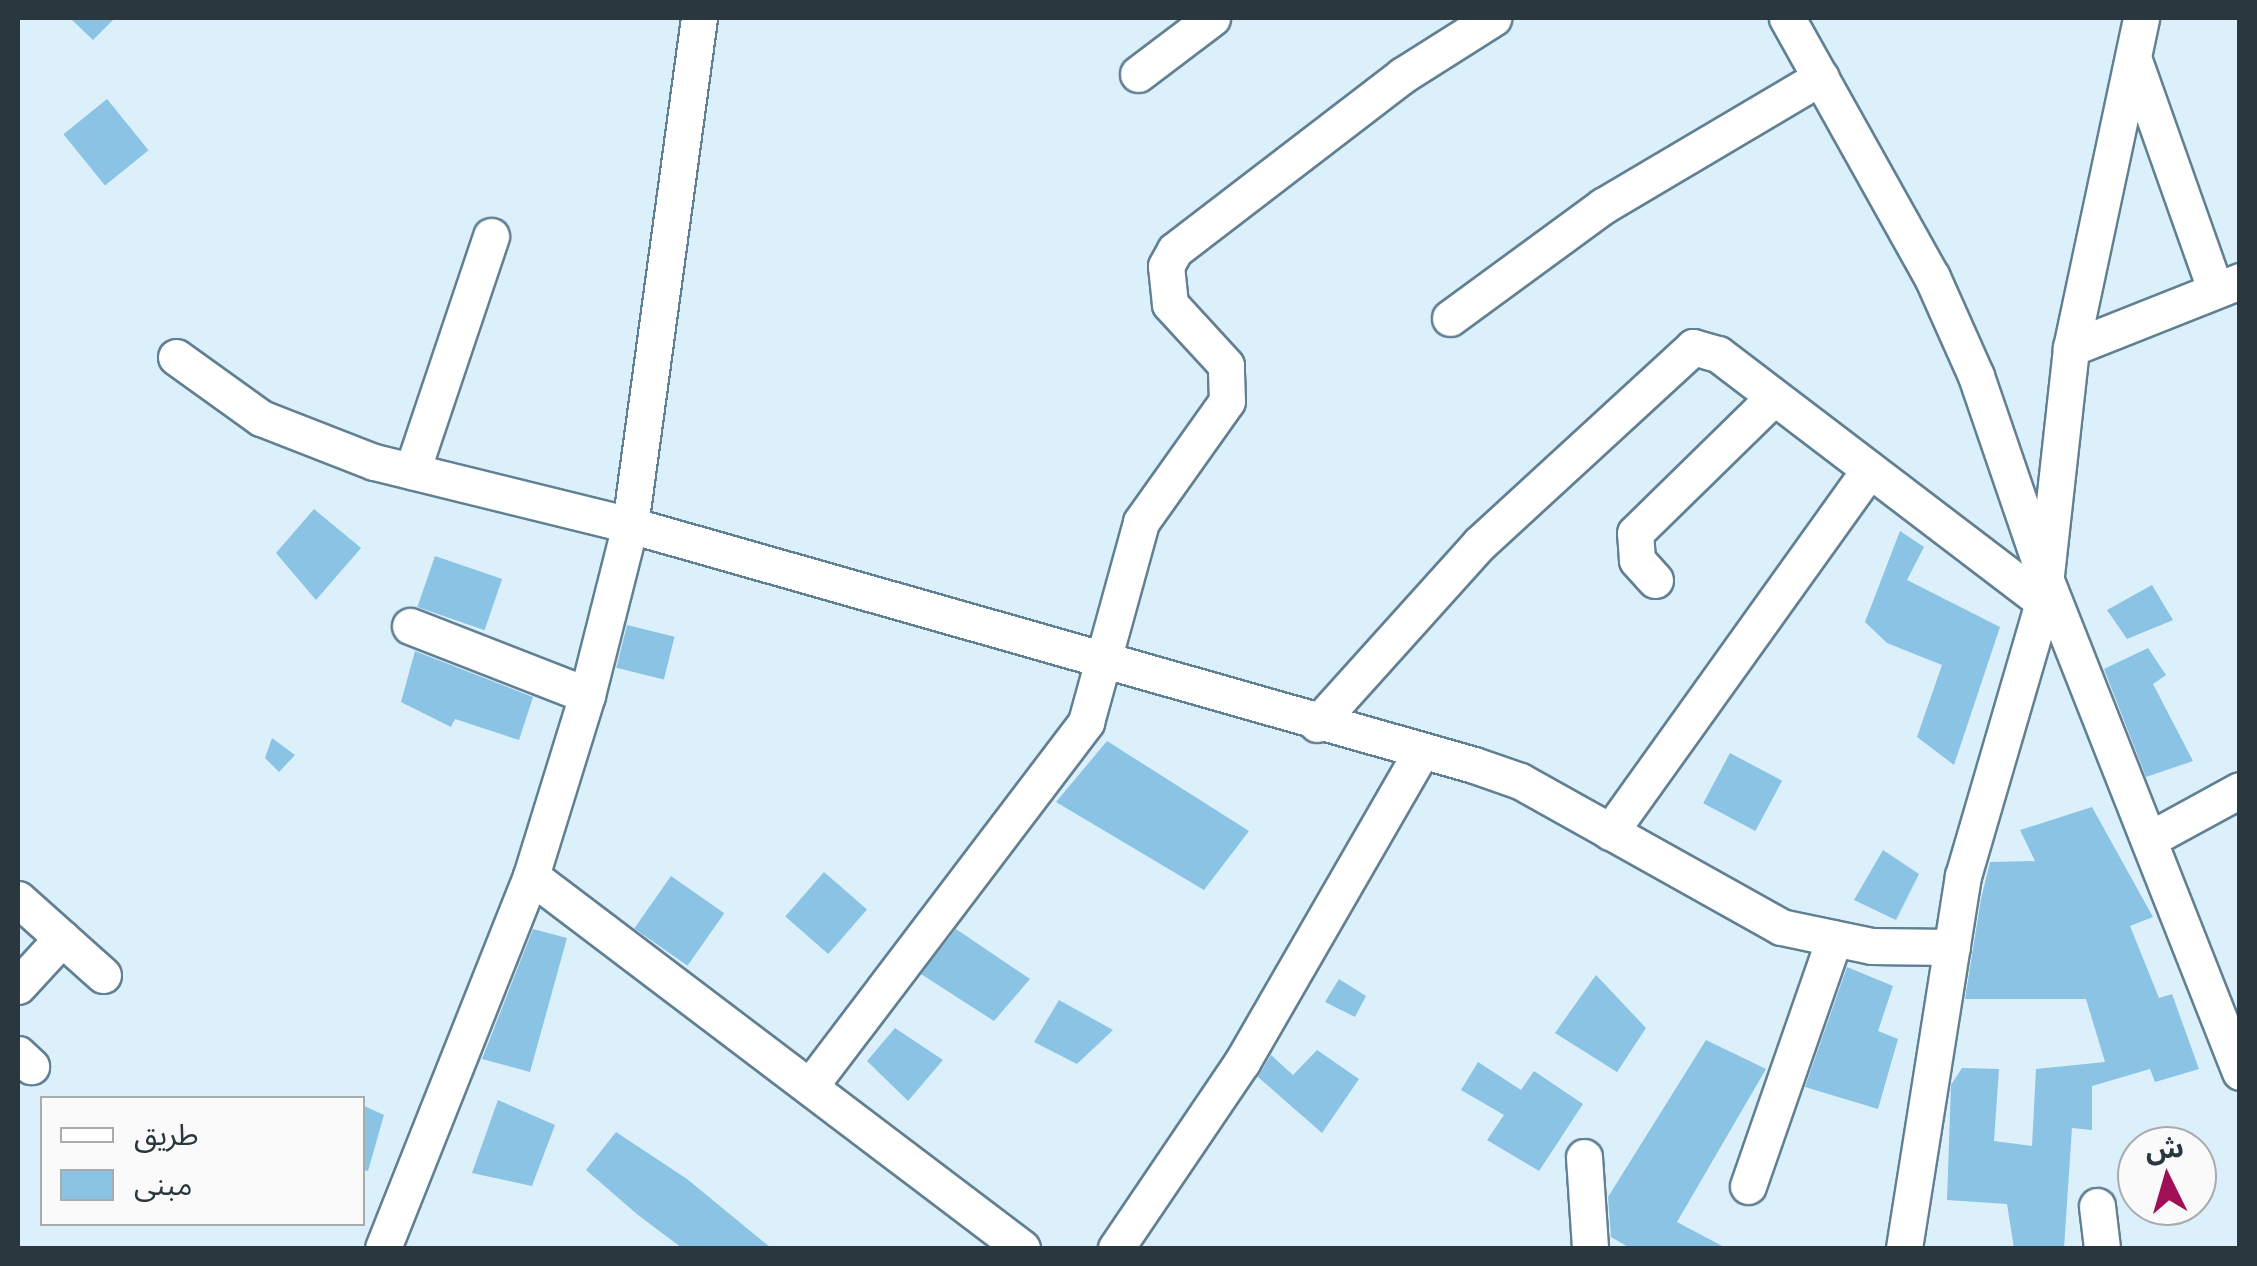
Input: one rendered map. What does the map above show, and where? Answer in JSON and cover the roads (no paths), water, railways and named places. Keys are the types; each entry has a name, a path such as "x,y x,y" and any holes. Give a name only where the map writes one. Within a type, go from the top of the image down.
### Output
{"street":[{"path":"383,1248 531,876 587,695 630,524 699,18"},
{"path":"1138,74 1212,18"},
{"path":"810,1086 1086,722 1141,522 1231,391 1226,365 1170,304 1166,266 1175,250 1403,75 1493,18"},
{"path":"1787,18 1932,277 2020,490 2044,590 2150,839 2238,1062"},
{"path":"1904,1248 1952,947 1995,749 2044,590 2071,348 2135,62 2141,18"},
{"path":"2071,348 2227,285 2135,62"},
{"path":"1450,318 1603,206 1821,77"},
{"path":"412,471 490,236"},
{"path":"1317,724 1406,618 1679,354 1705,347 1866,474 2044,590"},
{"path":"176,357 261,418 412,471 630,524 1419,755 1520,781 1780,927 1834,939 1952,947"},
{"path":"1655,580 1637,560 1635,533 1772,399"},
{"path":"1610,832 1866,474"},
{"path":"410,626 587,695"},
{"path":"1116,1248 1242,1062 1419,755"},
{"path":"2150,839 2240,790"},
{"path":"531,876 1022,1248"},
{"path":"18,899 103,975"},
{"path":"18,986 62,938"},
{"path":"1748,1186 1834,939"},
{"path":"1584,1156 1590,1248"},
{"path":"2097,1206 2102,1248"}]}
